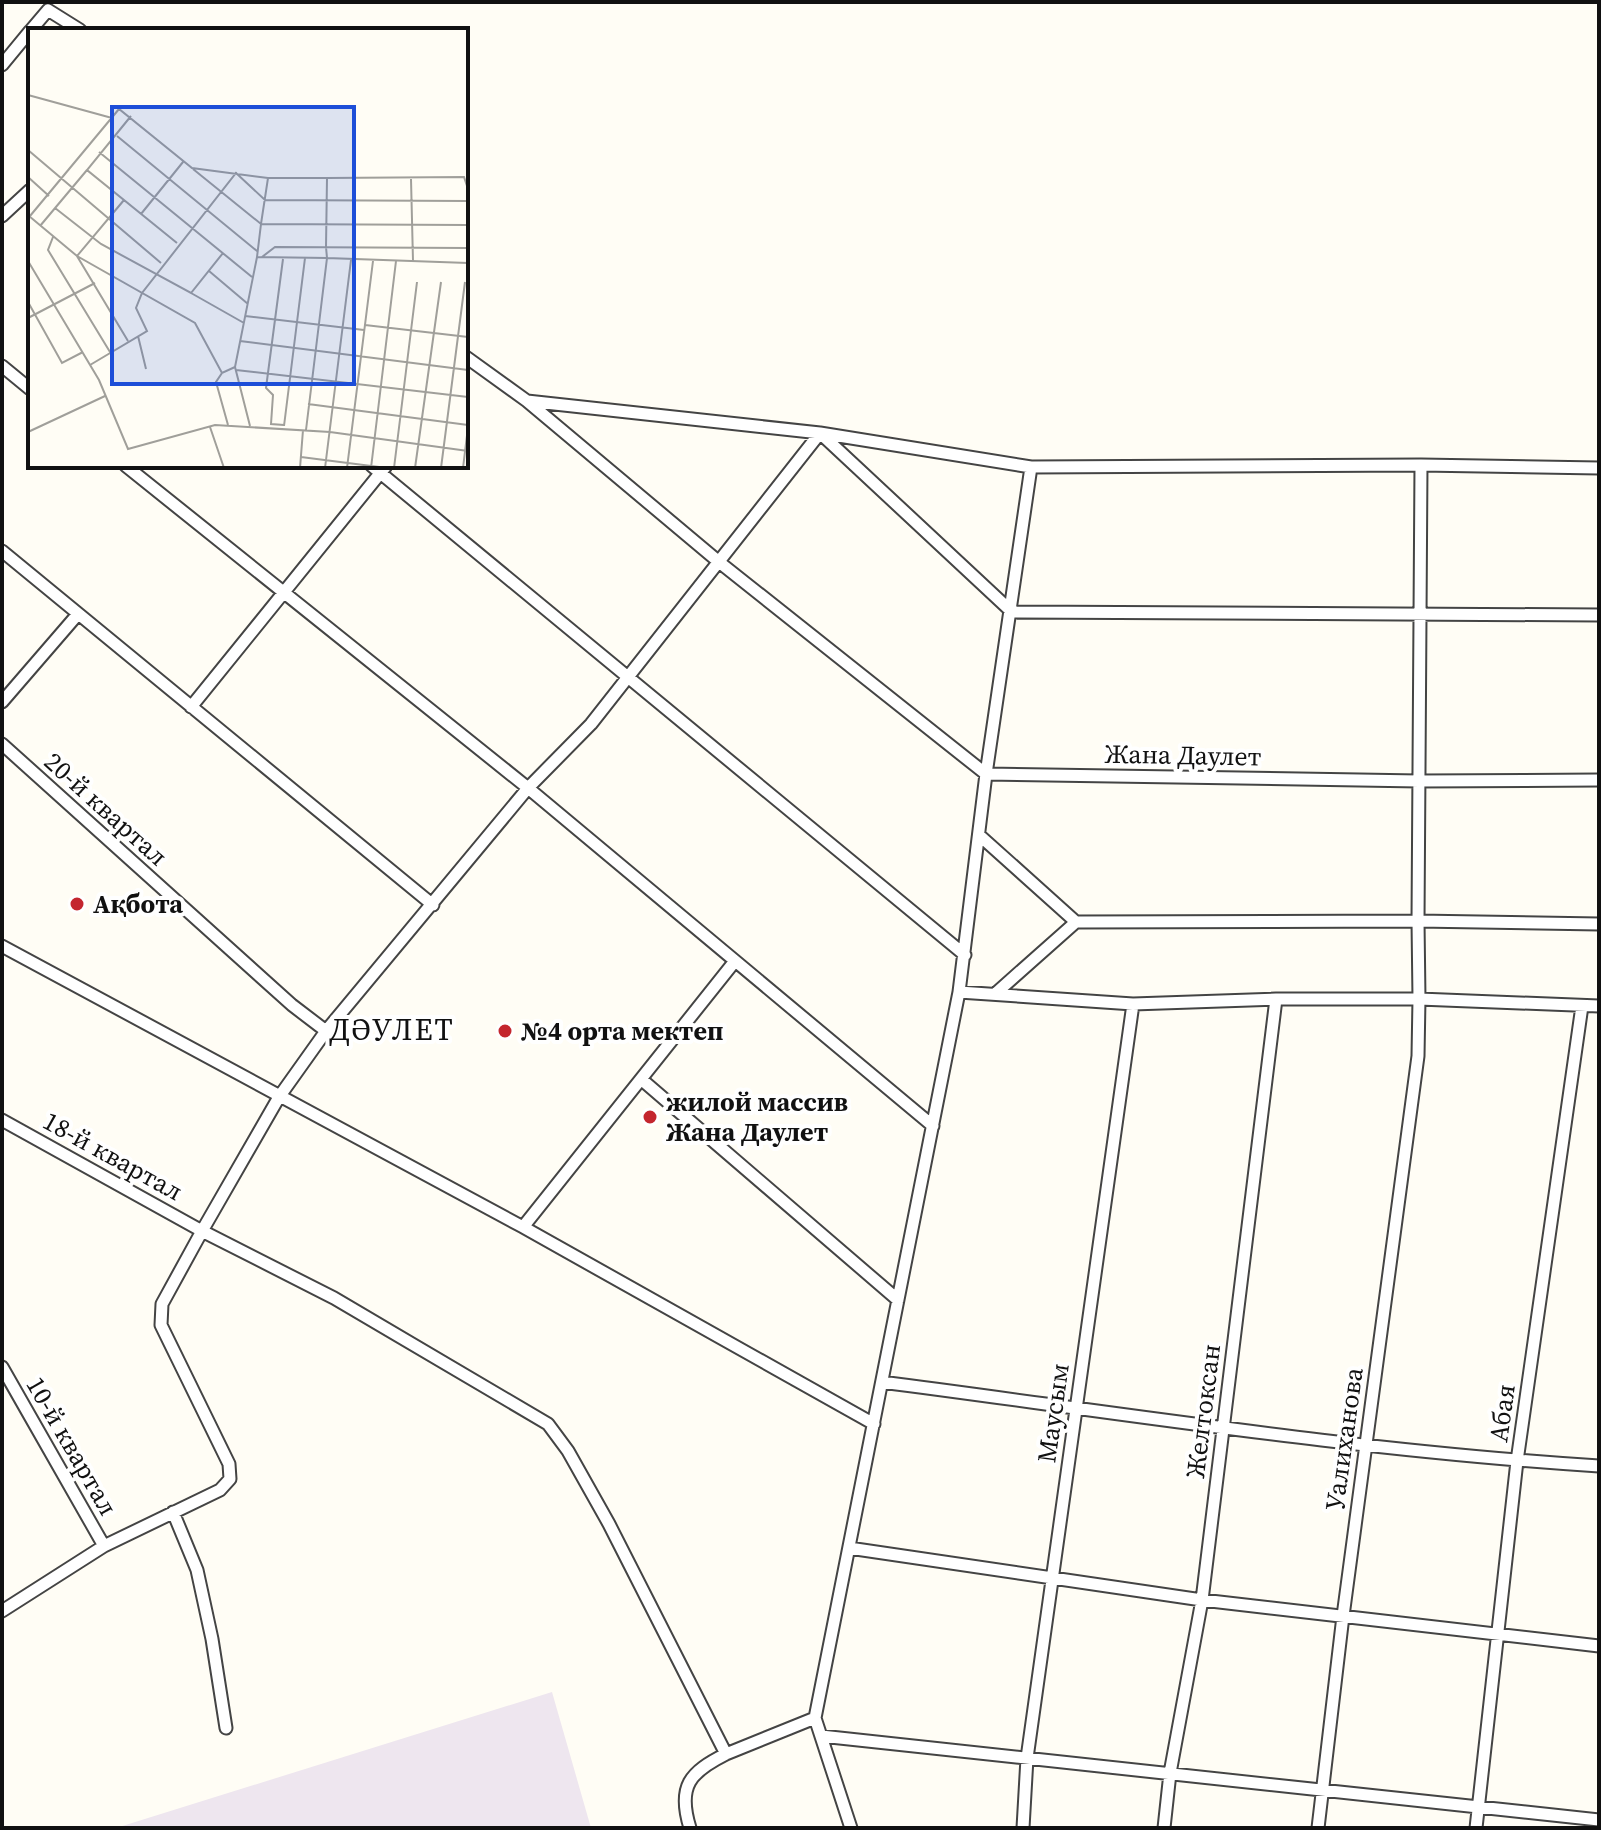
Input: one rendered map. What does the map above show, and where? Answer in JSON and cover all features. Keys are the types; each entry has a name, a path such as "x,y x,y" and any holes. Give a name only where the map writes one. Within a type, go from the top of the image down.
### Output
{"street":[{"path":"33,28 48,10 77,28"},
{"path":"2,65 28,33"},
{"path":"2,216 28,192"},
{"path":"468,361 527,401 719,562 986,774"},
{"path":"2,366 28,387"},
{"path":"527,401 820,433 1031,467 1421,465 1599,468"},
{"path":"2,1611 104,1546 220,1490 230,1479 229,1464 161,1325 162,1304 202,1231 279,1097 326,1031 528,788 591,724 820,433"},
{"path":"820,433 1012,612 1599,615"},
{"name":"Уалиханова","path":"1318,1828 1343,1616 1418,1056 1421,465"},
{"path":"851,1828 815,1718 959,992 986,774 1031,467"},
{"path":"128,468 528,788 933,1126"},
{"path":"191,707 379,468 965,955"},
{"path":"2,551 433,905"},
{"path":"2,702 78,614"},
{"name":"20-й квартал","path":"2,744 281,995 326,1031"},
{"name":"Жана Даулет","path":"986,774 1419,781 1599,780"},
{"path":"979,835 1076,922"},
{"path":"996,993 1076,922 1599,924"},
{"path":"2,946 523,1227 874,1424"},
{"path":"523,1227 735,961"},
{"path":"959,992 1133,1004 1276,999 1419,999 1599,1006"},
{"name":"Желтоксан","path":"1164,1828 1170,1773 1202,1600 1276,999"},
{"name":"Маусым","path":"1023,1828 1027,1758 1133,1004"},
{"name":"Абая","path":"1476,1828 1517,1461 1582,1006"},
{"path":"641,1079 898,1300"},
{"name":"18-й квартал","path":"2,1120 202,1231 334,1298 548,1424 568,1451 609,1524 726,1754"},
{"name":"10-й квартал","path":"2,1367 104,1546"},
{"path":"882,1382 1223,1428 1517,1461 1599,1466"},
{"path":"173,1512 197,1570 226,1728"},
{"path":"849,1548 1202,1600 1599,1646"},
{"path":"690,1828 685,1795 690,1779 702,1766 815,1718"},
{"path":"821,1736 1599,1820"}],"shaded area":[{"path":"552,1692 591,1828 116,1828"}],"place":[{"name":"Ақбота","path":"77,904"},
{"name":"№4 орта мектеп","path":"505,1031"},
{"name":"жилой массив Жана Даулет","path":"650,1117"}],"district":[{"name":"ДӘУЛЕТ","path":"392,1029"}]}
